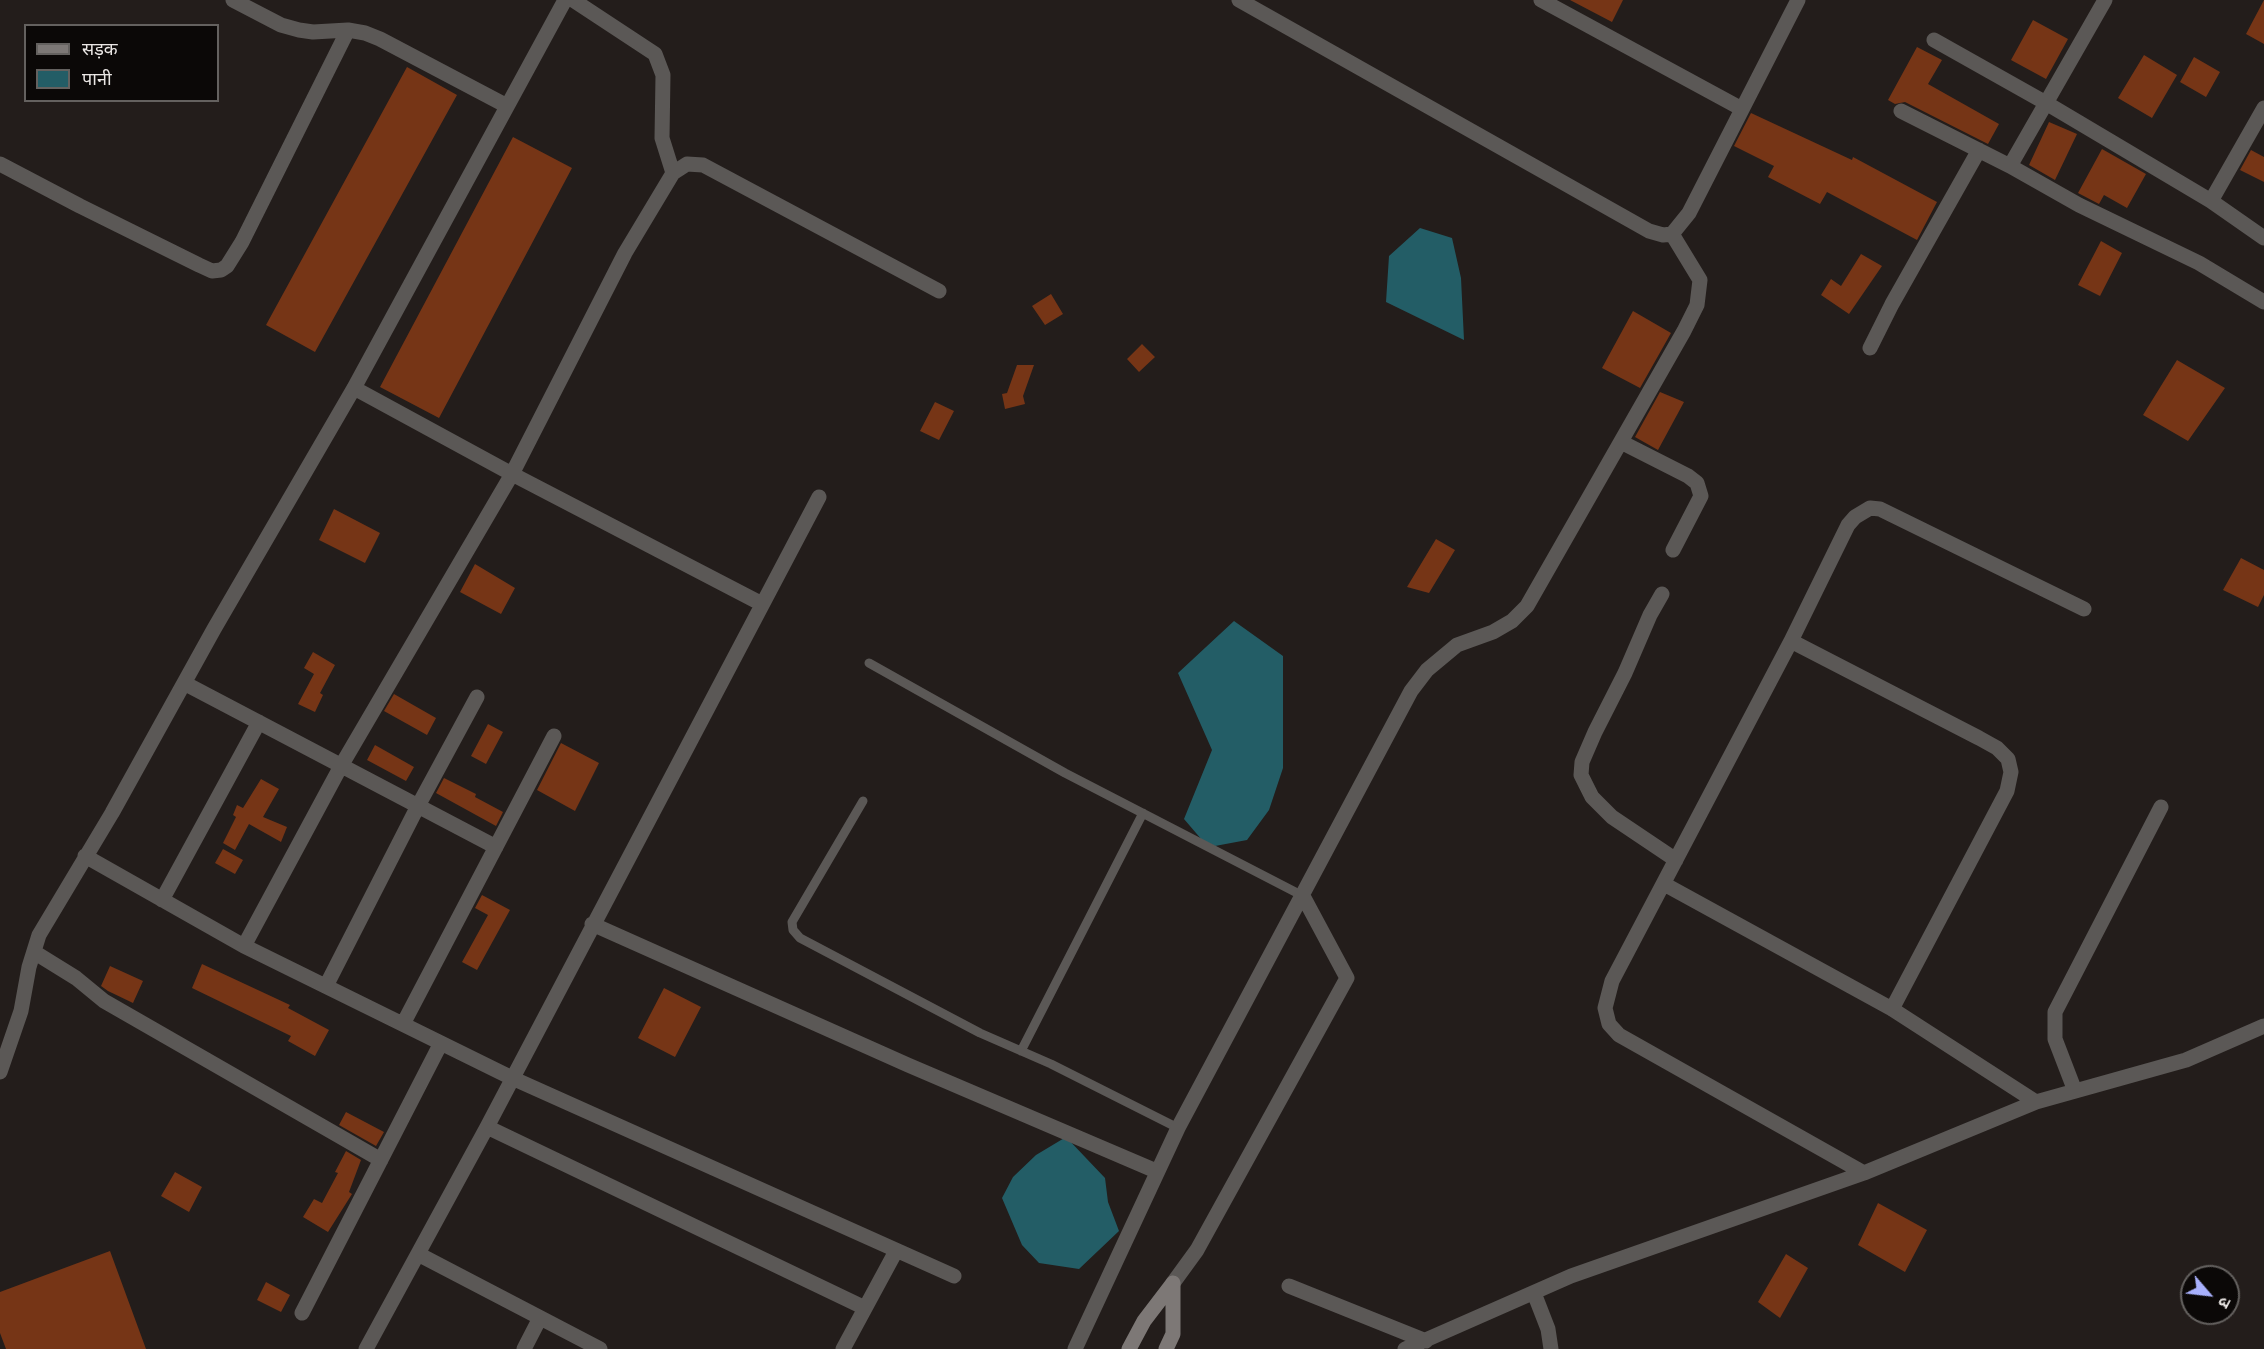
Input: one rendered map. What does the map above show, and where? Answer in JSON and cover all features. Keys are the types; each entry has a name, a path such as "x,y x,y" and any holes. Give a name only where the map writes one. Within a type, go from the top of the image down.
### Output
{"street":[{"path":"233,0 282,25 299,30 313,32 348,30 365,33 507,106"},
{"path":"0,1072 21,1011 39,935 112,813 354,388 565,0"},
{"path":"573,0 655,54 663,75 662,138 673,173"},
{"path":"1239,0 1649,231 1664,235 1672,234 1689,213 1798,0"},
{"path":"1541,0 1742,109"},
{"path":"2010,166 2104,0"},
{"path":"0,164 199,266 212,271 220,270 227,266 242,242 348,30"},
{"path":"1935,40 2211,201 2264,238"},
{"path":"2211,201 2264,108"},
{"path":"1901,111 2010,166 2079,205 2199,263 2264,302"},
{"path":"1870,348 1892,304 1979,150"},
{"path":"244,946 342,766 512,474 625,253 673,173 687,164 703,165 939,291"},
{"path":"1075,1349 1156,1171 1411,691 1427,670 1457,645 1493,632 1512,621 1527,606 1697,305 1700,280 1672,234"},
{"path":"354,388 512,474 762,604"},
{"path":"1621,442 1688,476 1697,483 1701,496 1673,550"},
{"path":"366,1349 487,1127 819,497"},
{"path":"1864,1173 1619,1035 1609,1024 1605,1008 1612,981 1791,640 1848,525 1855,517 1870,508 1880,509 2084,609"},
{"path":"1662,594 1595,732 1582,762 1581,775 1592,797 1612,817 1676,860"},
{"path":"1791,640 1979,738 1997,748 2008,759 2011,772 2007,791 1892,1009"},
{"path":"184,683 496,847"},
{"path":"326,986 418,806 477,697"},
{"path":"162,900 259,722"},
{"path":"403,1024 554,736"},
{"path":"2075,1091 2055,1040 2055,1012 2161,807"},
{"path":"85,856 244,946 512,1078 954,1276"},
{"path":"1664,884 1892,1009 2036,1102"},
{"path":"1129,1349 1144,1321 1197,1250 1347,978 1303,896"},
{"path":"592,924 908,1065 1156,1171"},
{"path":"34,952 76,978 104,1001 381,1161"},
{"path":"1405,1349 1571,1276 1864,1173 2036,1102 2186,1060 2264,1026"},
{"path":"302,1313 441,1043"},
{"path":"487,1127 865,1308"},
{"path":"843,1349 896,1251"},
{"path":"418,1254 600,1349"},
{"path":"1166,1349 1173,1334 1173,1283"},
{"path":"1289,1286 1426,1341"},
{"path":"1534,1293 1548,1329 1551,1349"},
{"path":"524,1349 540,1318"}],"lane":[{"path":"869,663 1065,772 1303,896"},
{"path":"863,801 792,922 800,938 980,1033 1051,1064 1178,1128"},
{"path":"1021,1051 1143,813"}],"water":[{"path":"1420,228 1452,238 1461,278 1464,340 1386,302 1389,256"},
{"path":"1234,621 1283,656 1283,768 1269,810 1247,840 1215,846 1202,840 1184,819 1212,750 1178,673"},
{"path":"1066,1137 1105,1178 1108,1202 1119,1231 1079,1269 1039,1263 1022,1245 1002,1198 1013,1177 1036,1155"}],"building":[{"path":"1570,0 1623,0 1612,22"},
{"path":"2264,0 2264,44 2246,34"},
{"path":"2033,20 2068,39 2046,79 2011,60"},
{"path":"1917,47 1942,60 1928,84 1999,124 1988,144 1905,102 1895,104 1888,100"},
{"path":"2144,55 2177,75 2152,118 2118,98"},
{"path":"2194,57 2220,72 2206,97 2180,82"},
{"path":"407,67 457,95 315,352 266,325"},
{"path":"1751,113 1852,160 1853,157 1937,202 1917,240 1827,192 1820,204 1768,177 1774,166 1734,146"},
{"path":"2049,122 2077,134 2055,180 2029,165"},
{"path":"513,137 572,168 439,418 380,387"},
{"path":"2102,149 2146,174 2127,208 2104,195 2099,204 2078,193"},
{"path":"2251,150 2264,157 2264,182 2240,170"},
{"path":"2101,241 2122,253 2100,296 2078,285"},
{"path":"1861,254 1882,266 1849,314 1821,295 1831,279 1841,286"},
{"path":"1051,294 1063,314 1045,325 1032,306"},
{"path":"1633,311 1671,333 1640,388 1602,368"},
{"path":"1142,344 1155,357 1139,372 1127,359"},
{"path":"2177,360 2225,388 2188,441 2143,415"},
{"path":"1017,365 1034,365 1023,396 1025,404 1005,409 1002,394 1007,393"},
{"path":"1660,392 1684,402 1658,450 1635,437"},
{"path":"935,402 954,411 939,440 920,431"},
{"path":"334,509 380,533 365,563 319,540"},
{"path":"1436,539 1455,550 1429,593 1407,587"},
{"path":"2241,558 2264,570 2264,595 2258,607 2223,590"},
{"path":"475,564 515,588 501,614 460,592"},
{"path":"313,652 335,665 320,693 323,695 315,712 298,704 314,674 304,668"},
{"path":"394,694 436,718 427,735 384,711"},
{"path":"488,724 503,732 486,764 471,756"},
{"path":"561,743 599,763 575,811 537,790"},
{"path":"375,745 414,767 406,781 367,760"},
{"path":"444,778 476,794 475,797 503,812 496,826 436,793"},
{"path":"261,779 279,789 263,817 287,827 281,842 249,824 235,850 223,843 236,817 233,815 237,805 243,808"},
{"path":"223,849 243,860 235,874 215,863"},
{"path":"482,895 510,910 477,970 462,962 488,915 475,908"},
{"path":"202,964 290,1005 288,1008 329,1030 315,1056 288,1041 291,1036 192,988"},
{"path":"110,966 143,981 133,1003 101,986"},
{"path":"664,988 701,1007 675,1057 638,1038"},
{"path":"346,1112 384,1132 376,1146 339,1125"},
{"path":"346,1151 361,1160 349,1192 352,1194 328,1232 303,1217 314,1199 322,1203 338,1173 335,1172"},
{"path":"175,1172 202,1187 189,1212 161,1196"},
{"path":"1878,1203 1927,1230 1905,1272 1858,1245"},
{"path":"110,1251 146,1349 6,1349 0,1333 0,1292"},
{"path":"1786,1254 1808,1268 1780,1318 1758,1302"},
{"path":"266,1282 290,1295 281,1312 257,1300"}]}
